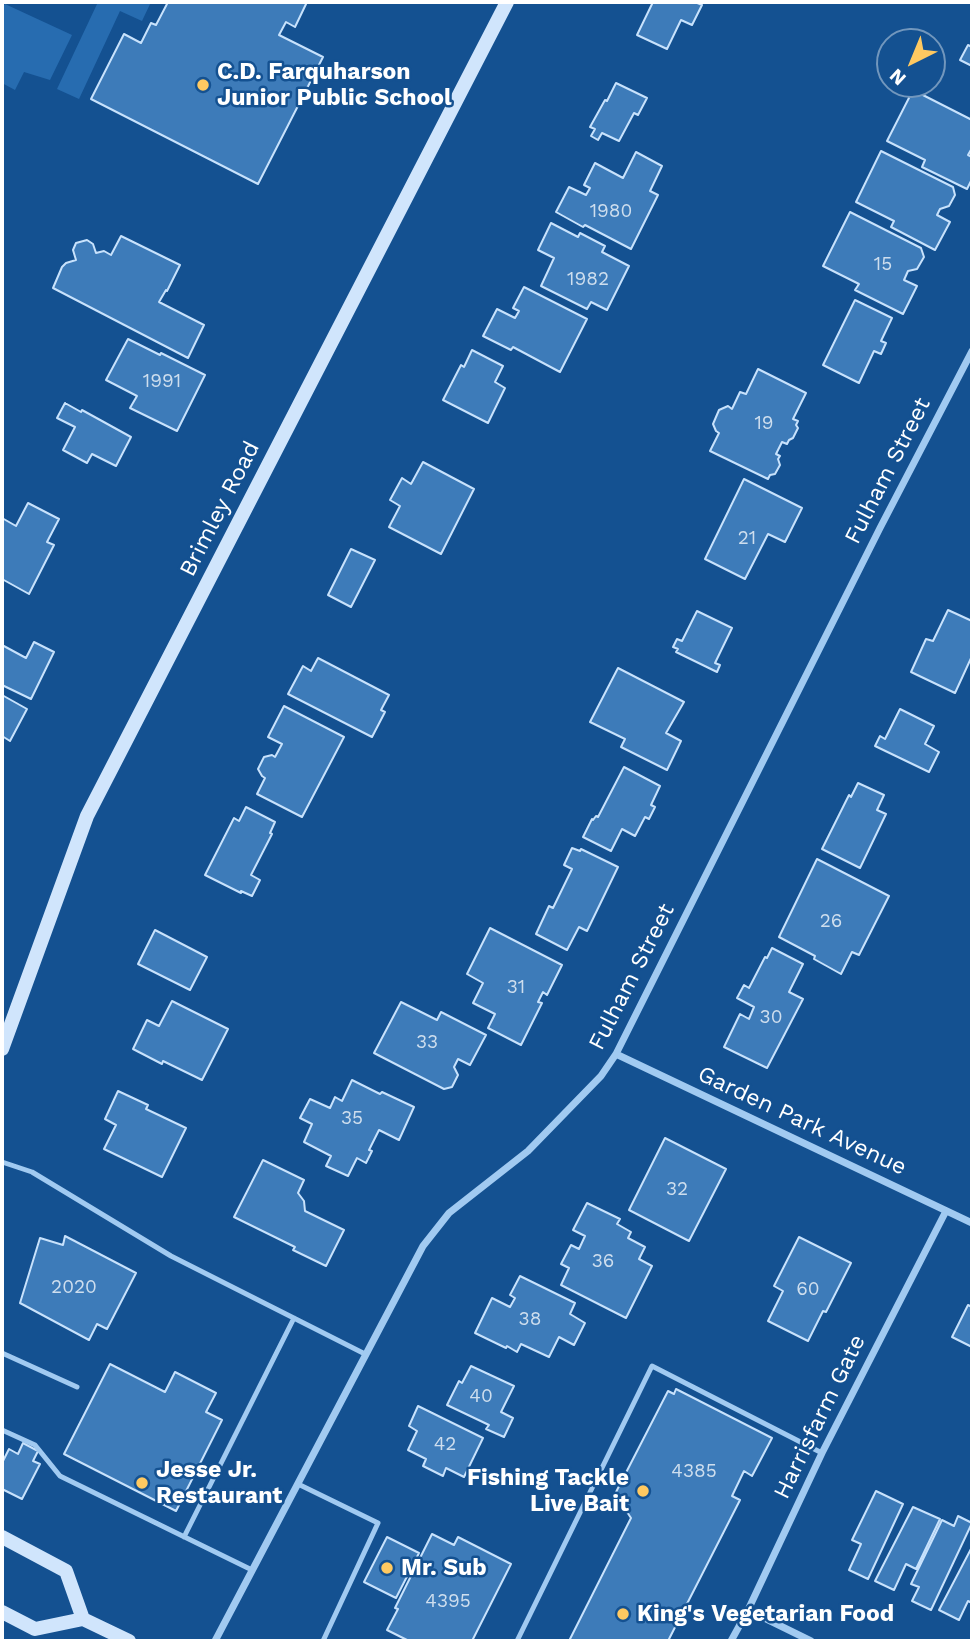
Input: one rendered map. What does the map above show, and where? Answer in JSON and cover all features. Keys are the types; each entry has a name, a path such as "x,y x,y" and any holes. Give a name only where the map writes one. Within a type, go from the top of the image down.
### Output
{"main road":[{"name":"Brimley Road","path":"2,1049 87,816 507,2"},
{"path":"2,1537 66,1571 83,1619"},
{"path":"2,1612 35,1629 83,1619 129,1641"}],"street":[{"name":"Fulham Street","path":"215,1641 424,1246 449,1213 528,1151 601,1076 616,1054 880,528 972,351"},
{"name":"Garden Park Avenue","path":"616,1054 972,1223"},
{"name":"Harrisfarm Gate","path":"731,1641 822,1453 946,1211"},
{"path":"748,1610 811,1641"}],"lane":[{"path":"2,1162 32,1172 171,1256 365,1354"},
{"path":"184,1537 294,1318"},
{"path":"2,1353 77,1387"},
{"path":"517,1641 652,1366 822,1453"},
{"path":"2,1430 36,1445 60,1476 252,1570"},
{"path":"298,1484 378,1523 323,1641"}],"shaded area":[{"path":"98,2 151,2 142,21 120,11 79,99 57,89"},
{"path":"5,4 72,35 50,80 24,72 15,90 2,83 2,7"}],"building":[{"path":"168,2 307,2 295,27 286,22 279,35 323,57 258,184 91,99 124,34 141,43 151,23 156,25"},
{"path":"653,2 695,2 702,5 692,25 681,20 667,49 637,35"},
{"path":"968,45 972,47 972,66 960,60"},
{"path":"616,83 647,98 638,115 634,113 619,141 602,133 598,140 591,136 595,129 590,127"},
{"path":"909,98 929,98 972,120 972,148 968,155 972,157 972,179 967,189 922,167 925,160 887,141"},
{"path":"881,151 953,187 955,195 949,206 940,209 937,215 950,222 935,250 891,227 894,221 856,202"},
{"path":"636,152 662,166 650,191 658,195 631,249 556,212 569,187 586,195 590,188 584,185 595,163 623,178"},
{"path":"850,212 921,248 924,257 917,269 908,271 904,280 917,286 903,314 855,290 859,284 823,266"},
{"path":"551,223 578,237 580,233 605,246 602,252 629,266 607,310 591,302 587,309 541,286 554,258 538,250"},
{"path":"121,236 180,265 159,302 204,325 188,358 53,288 62,267 76,260 73,250 76,243 87,240 93,244 96,253 104,251 111,255"},
{"path":"524,287 587,319 560,372 513,347 511,350 483,336 497,309 515,318 519,311 513,308"},
{"path":"855,300 892,318 881,341 886,343 881,354 874,351 859,383 823,365"},
{"path":"128,339 205,375 177,431 130,408 137,396 106,380"},
{"path":"472,350 503,366 495,382 505,388 488,423 443,400"},
{"path":"758,369 806,393 793,419 798,421 798,428 787,444 782,442 776,454 780,456 780,465 768,479 710,451 719,433 713,424 719,410 728,406 732,409 740,392 746,394"},
{"path":"65,403 131,437 116,466 92,454 87,463 63,450 75,427 57,418"},
{"path":"423,462 474,489 441,554 389,527 400,506 390,500 402,478 411,484"},
{"path":"744,479 802,508 785,542 768,534 745,579 705,559"},
{"path":"28,503 59,519 47,542 54,545 29,594 2,579 2,518 16,526"},
{"path":"351,549 375,560 351,607 328,595"},
{"path":"948,610 972,621 972,656 955,693 911,672 926,639 933,641"},
{"path":"697,611 732,628 715,663 720,665 717,672 676,652 678,649 673,647 677,639 682,641"},
{"path":"34,642 54,652 31,699 2,685 2,645 26,658"},
{"path":"318,658 389,695 381,710 385,712 372,737 288,694 303,666 311,671"},
{"path":"618,668 684,702 666,733 681,741 667,770 621,747 625,739 590,722"},
{"path":"2,695 27,709 10,741 2,736"},
{"path":"284,706 344,737 302,817 257,794 265,778 258,769 264,757 275,757 282,744 268,737"},
{"path":"900,709 934,726 925,744 939,752 929,772 875,746 880,736 885,739"},
{"path":"624,767 660,786 651,805 655,807 649,819 645,817 635,836 622,829 611,851 583,837 592,819 598,817"},
{"path":"858,783 884,795 877,810 886,814 860,868 822,849 849,795 851,797"},
{"path":"246,807 275,822 270,833 272,834 251,875 260,880 252,896 205,875 234,818 239,821"},
{"path":"572,848 581,849 618,867 587,931 579,927 567,950 536,934 549,906 553,908 572,869 564,865"},
{"path":"817,859 889,896 859,955 852,952 841,974 814,959 815,956 779,937"},
{"path":"490,928 562,965 547,995 543,992 538,1002 542,1003 521,1045 488,1028 495,1014 473,1003 483,983 467,974"},
{"path":"155,930 207,957 190,990 138,964"},
{"path":"772,948 803,964 789,992 803,999 767,1068 724,1047 740,1014 749,1019 754,1007 737,998 744,985 749,988"},
{"path":"172,1001 228,1029 202,1080 133,1049 147,1020 159,1026"},
{"path":"401,1002 437,1020 441,1012 486,1035 470,1065 458,1059 454,1067 458,1075 452,1087 444,1089 374,1053"},
{"path":"352,1080 414,1107 399,1140 379,1130 366,1163 357,1158 348,1176 326,1166 331,1156 304,1142 312,1124 300,1118 310,1099 330,1108 335,1097 342,1101"},
{"path":"118,1091 148,1105 146,1109 186,1128 162,1177 104,1149 116,1125 105,1119"},
{"path":"665,1138 726,1169 689,1241 629,1210"},
{"path":"263,1160 304,1180 298,1193 304,1201 305,1211 344,1230 326,1266 293,1250 295,1247 234,1217"},
{"path":"587,1203 620,1219 617,1224 631,1232 628,1238 645,1247 639,1259 652,1266 626,1318 561,1285 569,1268 561,1264 571,1245 579,1249 585,1236 573,1230"},
{"path":"65,1236 136,1273 107,1329 97,1324 89,1340 20,1303 40,1238 63,1245"},
{"path":"799,1237 851,1263 808,1341 768,1321 783,1291 774,1286"},
{"path":"520,1276 575,1303 570,1314 585,1323 574,1345 559,1337 549,1357 521,1344 517,1352 475,1333 492,1298 510,1307 515,1298 510,1295"},
{"path":"968,1305 972,1307 972,1347 952,1337"},
{"path":"110,1364 165,1392 175,1372 216,1393 206,1412 222,1420 176,1511 64,1454"},
{"path":"471,1366 514,1386 501,1412 513,1418 504,1437 486,1429 489,1425 447,1405 459,1381 462,1383"},
{"path":"676,1389 772,1438 752,1476 744,1471 732,1496 740,1500 668,1641 569,1641 631,1518 615,1494 668,1391 674,1394"},
{"path":"418,1406 483,1438 464,1477 446,1468 443,1476 423,1466 426,1459 408,1450 417,1431 409,1426"},
{"path":"23,1443 38,1451 33,1461 40,1464 22,1499 2,1489 2,1463 9,1449 18,1454"},
{"path":"876,1491 903,1504 868,1579 849,1570 861,1544 852,1540"},
{"path":"913,1507 940,1519 916,1569 906,1564 894,1590 875,1581"},
{"path":"958,1516 972,1523 931,1610 912,1601 919,1587 911,1584 942,1520 954,1526"},
{"path":"432,1534 454,1545 458,1537 511,1564 472,1641 409,1641 387,1630"},
{"path":"387,1537 419,1553 396,1598 364,1582"},
{"path":"972,1547 972,1603 968,1601 959,1620 939,1610"}],"place":[{"name":"C.D. Farquharson Junior Public School","path":"203,85"},
{"name":"Jesse Jr. Restaurant","path":"142,1483"},
{"name":"Fishing Tackle Live Bait","path":"643,1491"},
{"name":"Mr. Sub","path":"387,1568"},
{"name":"King's Vegetarian Food","path":"623,1614"}]}
